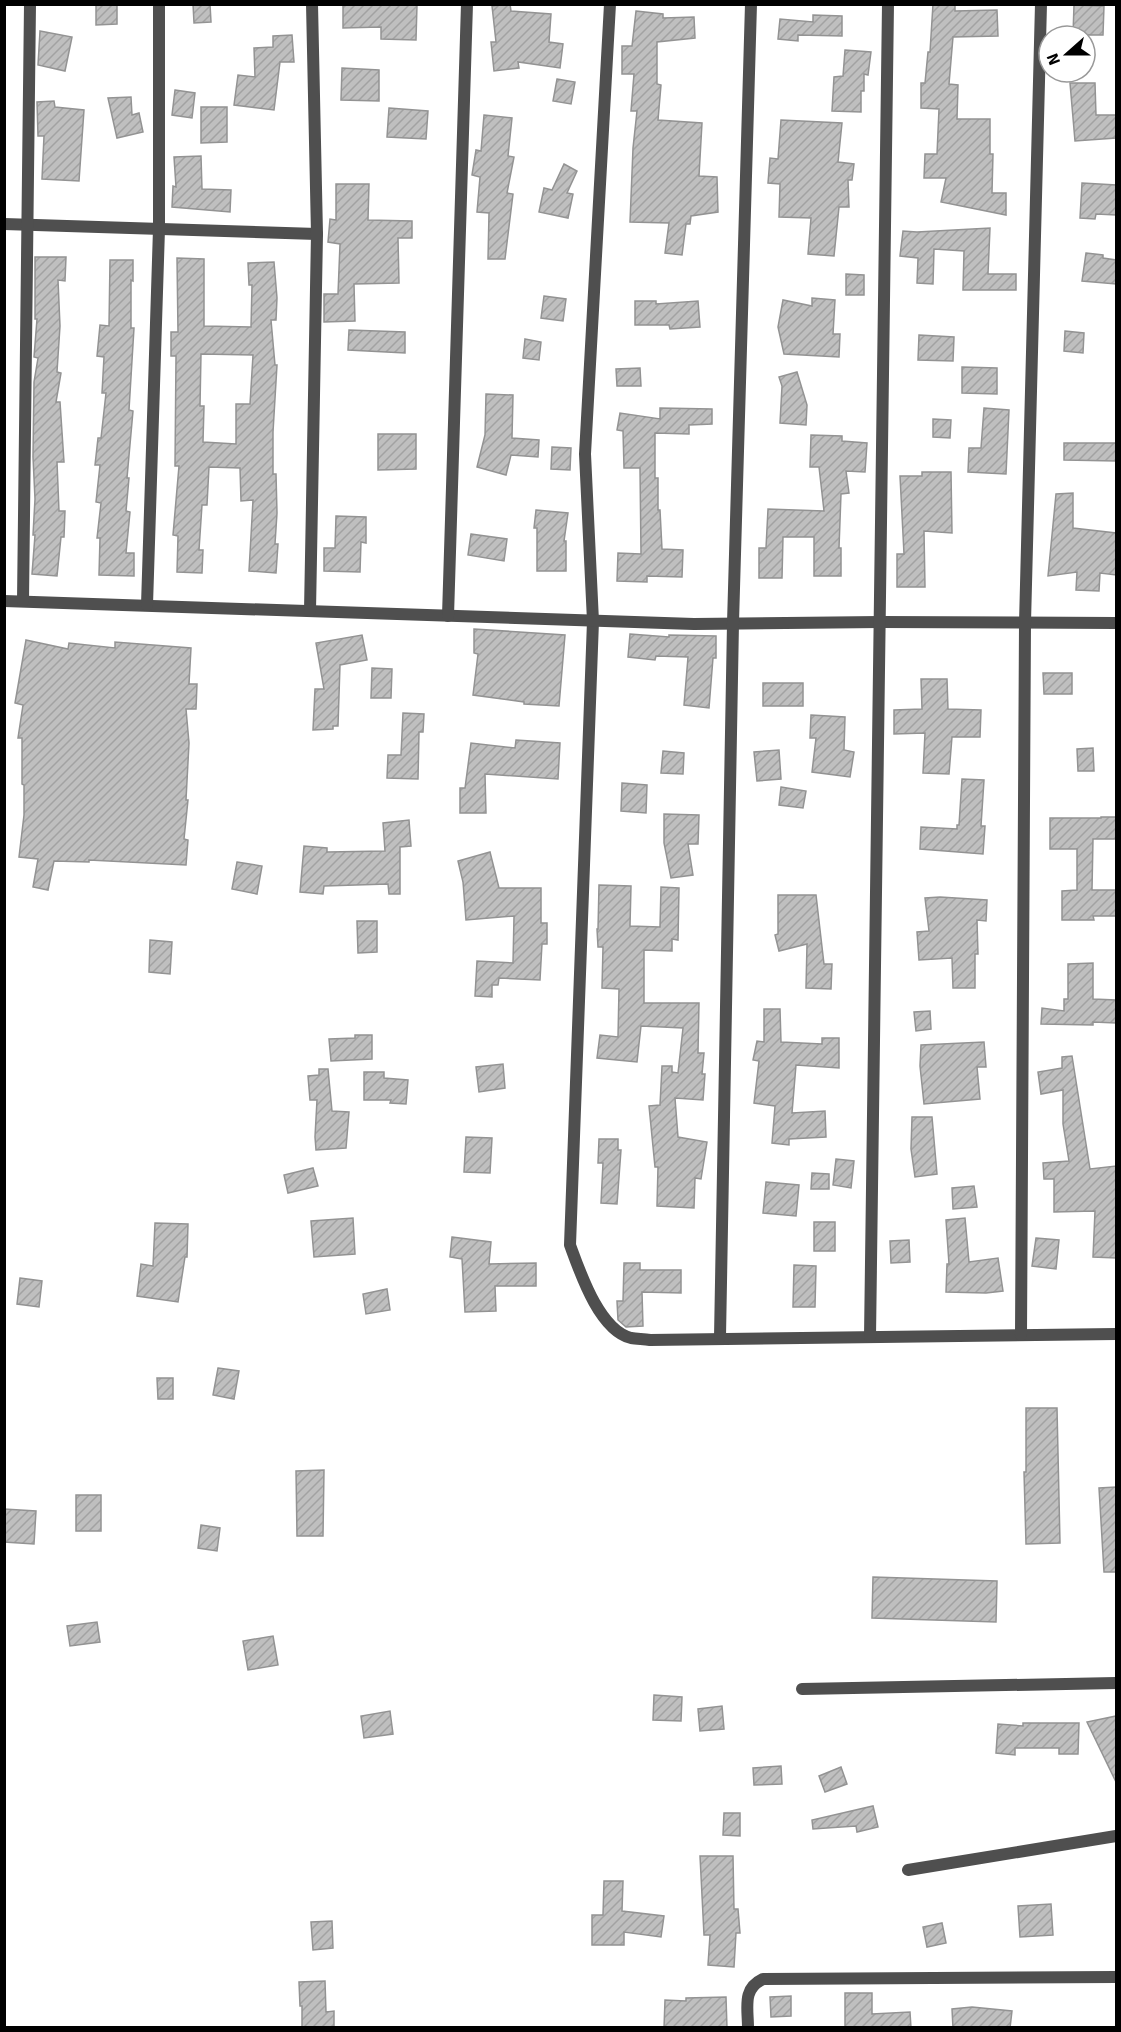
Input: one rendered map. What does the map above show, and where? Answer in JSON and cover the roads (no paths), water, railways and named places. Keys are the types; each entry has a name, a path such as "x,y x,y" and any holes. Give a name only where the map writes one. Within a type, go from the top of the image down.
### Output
{"street":[{"path":"23,601 30,4"},
{"path":"147,605 159,229 159,4"},
{"path":"310,611 317,234 312,4"},
{"path":"448,616 467,4"},
{"path":"610,4 585,454 593,621 570,1245 587,1289 607,1322 629,1338 650,1340 720,1337 1116,1334"},
{"path":"720,1337 734,623 751,4"},
{"path":"870,1337 888,4"},
{"path":"1021,1335 1025,622 1041,4"},
{"path":"4,224 317,234"},
{"path":"4,601 593,621 1116,623"},
{"path":"802,1689 1116,1683"},
{"path":"908,1870 1116,1836"},
{"path":"748,2028 748,1993 755,1983 763,1979 1116,1977"}]}
